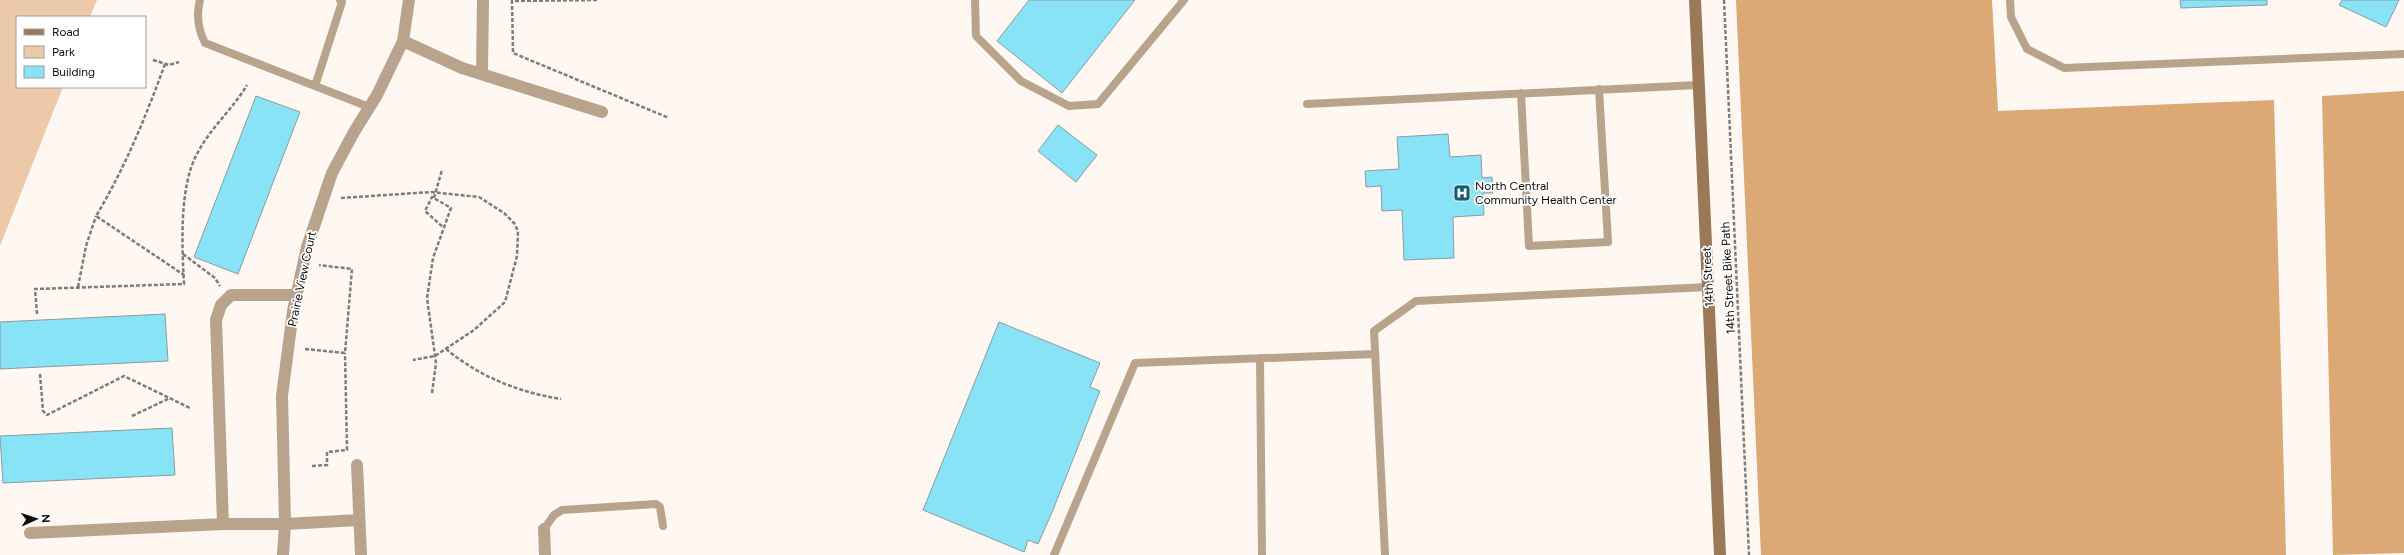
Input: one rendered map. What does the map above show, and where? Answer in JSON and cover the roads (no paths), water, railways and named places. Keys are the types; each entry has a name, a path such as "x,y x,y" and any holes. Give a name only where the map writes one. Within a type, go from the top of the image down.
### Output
{"street":[{"name":"Prairie View Court","path":"283,555 285,524 282,396 297,294 307,247 332,173 369,107 403,41 409,0"},
{"path":"482,74 483,0"},
{"name":"14th Street","path":"1695,0 1720,555"},
{"path":"403,41 462,68 602,112"},
{"path":"223,524 216,320 221,305 231,295 297,294"},
{"path":"357,465 361,555"},
{"path":"30,534 223,524 285,524 359,520"},
{"path":"544,529 546,555"}],"lane":[{"path":"200,0 197,10 199,32 205,43 369,107"},
{"path":"316,86 342,2 340,0"},
{"path":"975,0 976,36 1021,81 1069,106 1098,104 1184,0"},
{"path":"2010,0 2011,17 2027,49 2064,68 2404,54"},
{"path":"1307,104 1698,85"},
{"path":"1521,93 1529,246 1608,242 1600,89"},
{"path":"1386,555 1374,330 1416,301 1708,287"},
{"path":"1054,555 1135,363 1375,354"},
{"path":"1260,358 1262,555"},
{"path":"544,529 554,515 562,510 656,504 660,507 663,526"}],"place":[{"name":"North Central Community Health Center","path":"1462,193"}]}
